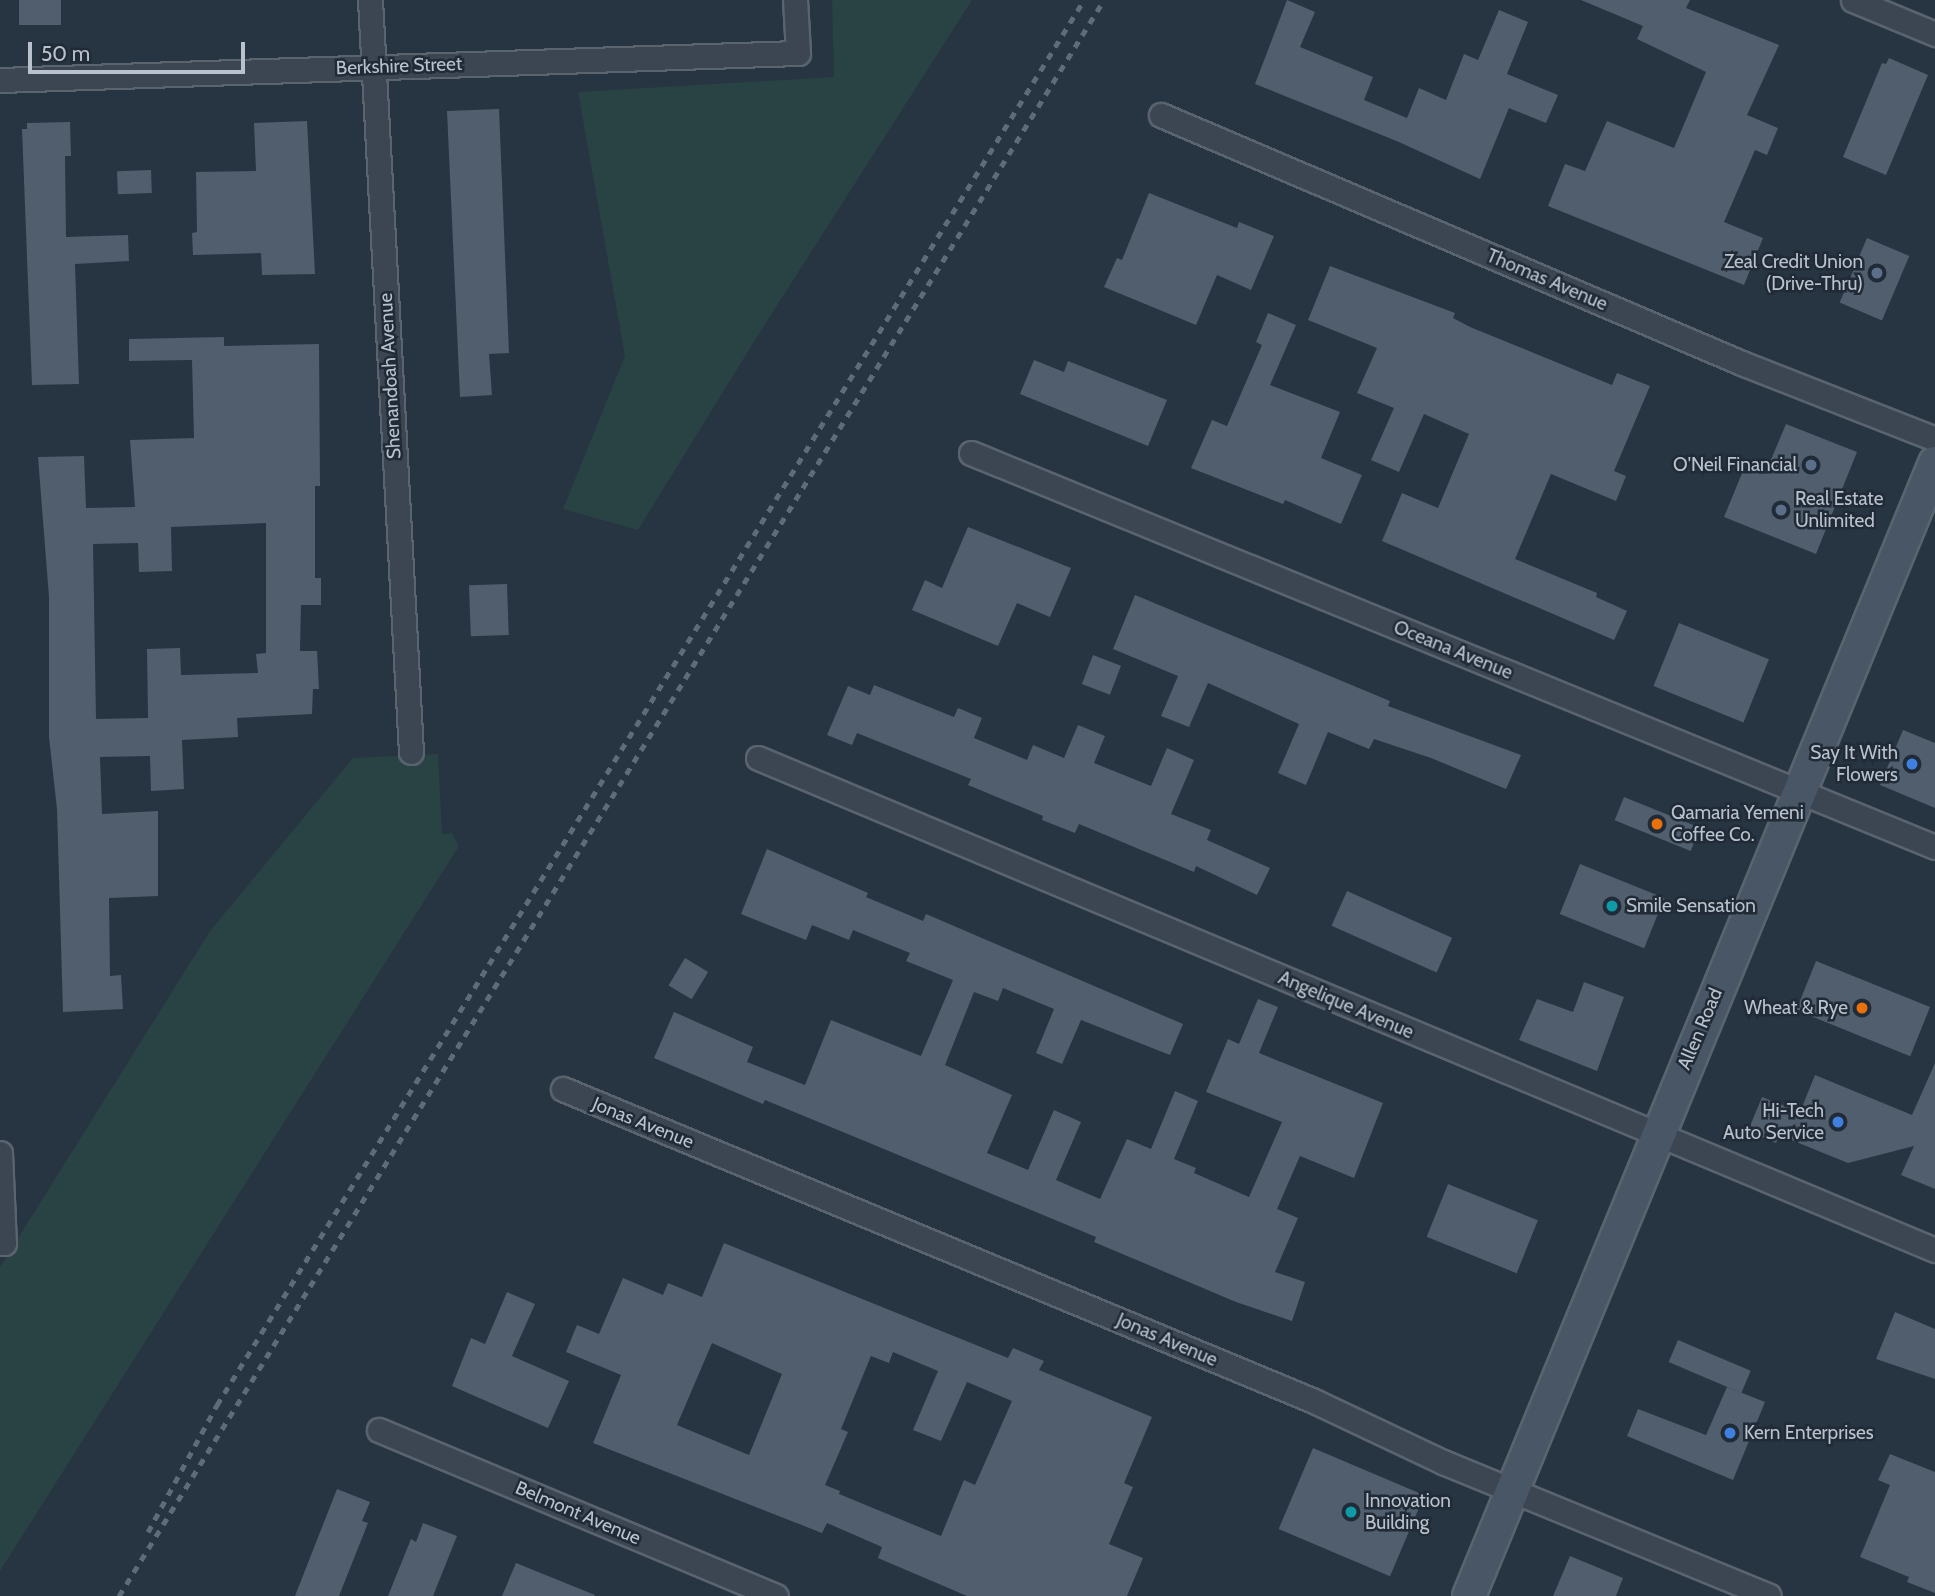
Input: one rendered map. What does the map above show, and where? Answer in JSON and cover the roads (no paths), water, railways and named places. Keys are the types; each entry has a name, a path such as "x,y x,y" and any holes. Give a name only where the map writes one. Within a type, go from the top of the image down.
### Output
{"main road":[{"name":"Allen Road","path":"1469,1596 1935,463"}],"street":[{"name":"Shenandoah Avenue","path":"370,0 411,752"},
{"name":"Berkshire Street","path":"0,80 798,53 795,0"},
{"path":"1853,0 1935,34"},
{"name":"Thomas Avenue","path":"1161,115 1744,364 1935,439"},
{"name":"Oceana Avenue","path":"971,453 1935,847"},
{"name":"Angelique Avenue","path":"758,758 1935,1250"},
{"name":"Jonas Avenue","path":"563,1089 1314,1401 1443,1462 1769,1596"},
{"path":"0,1153 2,1243"},
{"name":"Belmont Avenue","path":"379,1430 776,1596"}],"railway":[{"path":"148,1532 217,1405 1084,0"},
{"path":"119,1596 1104,0"}],"place":[{"name":"Zeal Credit Union (Drive-Thru)","path":"1877,273"},
{"name":"O'Neil Financial","path":"1811,465"},
{"name":"Real Estate Unlimited","path":"1781,510"},
{"name":"Say It With Flowers","path":"1912,764"},
{"name":"Qamaria Yemeni Coffee Co.","path":"1657,824"},
{"name":"Smile Sensation","path":"1612,906"},
{"name":"Wheat & Rye","path":"1862,1008"},
{"name":"Hi-Tech Auto Service","path":"1838,1122"},
{"name":"Kern Enterprises","path":"1730,1433"},
{"name":"Innovation Building","path":"1351,1512"}]}
